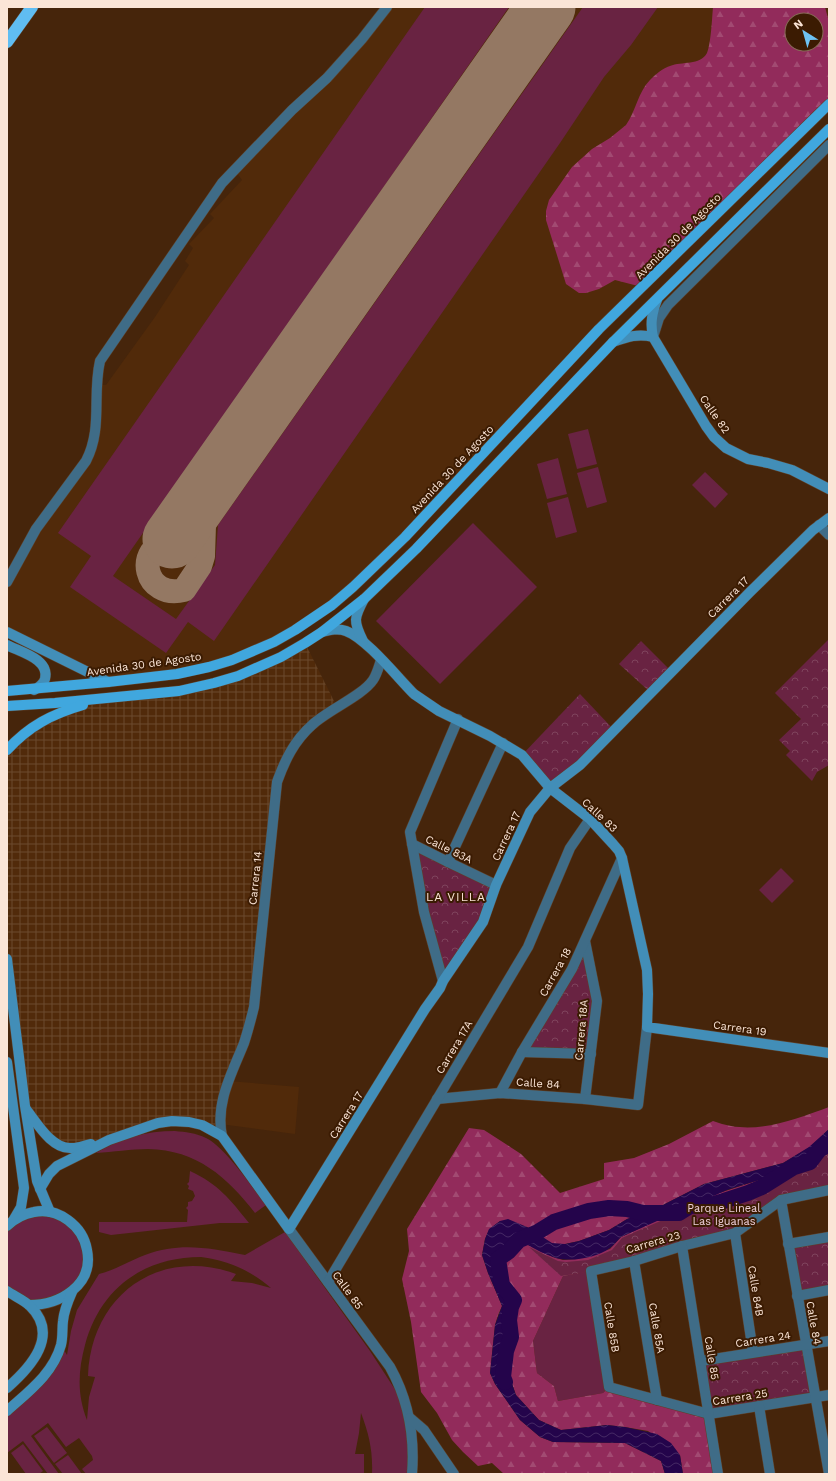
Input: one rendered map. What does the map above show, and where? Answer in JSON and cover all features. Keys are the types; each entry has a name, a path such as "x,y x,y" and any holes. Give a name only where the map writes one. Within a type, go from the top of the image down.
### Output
{"highway":[{"path":"7,42 32,7"}],"main road":[{"name":"Avenida 30 de Agosto","path":"7,691 34,690 177,674 209,667 232,660 274,642 332,605 405,537 599,329 829,104"},
{"path":"7,706 179,691 238,676 281,657 305,644 364,599 416,549 613,342 829,129"},
{"path":"7,750 16,740 52,716 87,703 111,698"}],"street":[{"path":"7,582 36,529 86,461 91,451 96,428 96,385 100,361 222,183 292,110 326,78 362,39 387,7"},
{"path":"613,342 628,336 637,335 653,337 659,318 668,305 829,145"},
{"name":"Calle 82","path":"657,300 652,314 651,327 653,337 714,437 726,448 740,457 792,470 829,489"},
{"name":"Carrera 17","path":"289,1229 425,1009 482,922 496,885 530,812 550,788 580,765 750,592 819,525 829,518"},
{"path":"819,525 829,535"},
{"name":"Calle 83","path":"364,599 355,618 356,628 363,640 414,694 439,711 458,719 522,755 550,788 590,819 620,851 647,970 648,1027 638,1105"},
{"name":"Calle 83","path":"322,632 339,630 346,631 363,640"},
{"path":"7,632 108,682"},
{"path":"7,646 35,658 44,668 46,675 44,681 40,687 34,690"},
{"name":"Carrera 14","path":"222,1136 220,1111 228,1081 244,1042 254,1007 277,782 284,762 302,735 322,717 365,688 373,680 381,660"},
{"path":"443,981 424,912 410,832 458,719"},
{"path":"448,862 503,743"},
{"name":"Carrera 17A","path":"328,1282 528,947 570,848 590,819"},
{"name":"Calle 83A","path":"412,844 496,885"},
{"name":"Carrera 18","path":"500,1093 522,1052 572,969 622,858"},
{"name":"Carrera 18A","path":"585,941 597,1001 586,1099"},
{"path":"7,959 25,1106 40,1188 50,1212"},
{"name":"Carrera 19","path":"648,1027 829,1053"},
{"path":"522,1052 591,1054"},
{"path":"7,1062 24,1188 21,1207 11,1222"},
{"name":"Calle 84","path":"437,1099 500,1093 586,1099 638,1105"},
{"path":"25,1106 50,1139 64,1147 72,1148 108,1140 158,1123 172,1121 189,1122 202,1125 222,1136"},
{"name":"Calle 85","path":"222,1136 390,1367 402,1391 410,1418 413,1444 412,1474"},
{"path":"40,1188 49,1174 57,1166 108,1140"},
{"name":"Carrera 23","path":"591,1271 735,1233 781,1200 829,1190"},
{"name":"Calle 84","path":"781,1200 815,1398 827,1455 829,1474"},
{"path":"11,1222 38,1211 59,1214 73,1224 79,1231 88,1252 87,1267 82,1280 73,1291 49,1304 30,1305"},
{"name":"Calle 84B","path":"735,1233 754,1352"},
{"path":"788,1244 829,1237"},
{"name":"Calle 85","path":"682,1246 718,1474"},
{"name":"Calle 85A","path":"634,1260 657,1400"},
{"name":"Calle 85B","path":"591,1271 609,1387"},
{"path":"797,1296 829,1290"},
{"path":"7,1291 14,1297 30,1305 38,1315 43,1325 44,1334 41,1344 30,1366 7,1388"},
{"path":"7,1411 38,1384 56,1359 61,1345 65,1310 73,1291"},
{"name":"Carrera 24","path":"701,1361 829,1341"},
{"name":"Carrera 25","path":"609,1387 709,1414 829,1395"},
{"path":"759,1406 770,1474"},
{"path":"410,1418 424,1430 454,1474"}],"shaded area":[{"path":"387,7 829,7 829,104 332,605 232,660 108,682 7,632 7,582 86,461 96,385 106,385 155,317 189,265 185,261 193,248 189,244 214,218 210,214 242,180 234,169 292,110"},
{"path":"305,643 337,707 322,717 284,762 254,1007 228,1081 222,1136 178,1121 109,1140 64,1147 25,1106 7,959 7,750 16,740 87,703 214,683"},
{"path":"228,1081 299,1087 295,1134 220,1124"}],"green space":[{"path":"425,7 509,7 113,576 176,619 215,565 218,525 583,7 658,7 631,45 604,77 560,143 214,641 188,622 166,653 70,587 91,556 58,533"},
{"path":"713,7 825,7 829,22 829,104 642,287 615,280 599,289 586,293 579,293 566,284 546,220 546,211 549,200 572,167 592,149 610,138 626,125 643,90 650,80 667,67 695,62 704,57 707,53"},
{"path":"588,429 597,464 577,469 568,434"},
{"path":"558,458 567,494 547,499 537,464"},
{"path":"598,467 607,502 587,508 577,473"},
{"path":"705,472 728,494 715,508 692,485"},
{"path":"568,497 577,532 556,538 547,503"},
{"path":"473,523 537,587 440,684 376,621"},
{"path":"829,639 829,765 817,772 812,781 786,755 790,751 779,740 801,719 775,693"},
{"path":"641,641 672,672 651,693 619,664"},
{"path":"580,694 615,731 550,788 522,755"},
{"path":"412,844 496,885 483,922 443,981"},
{"path":"781,868 794,881 772,903 759,890"},
{"path":"585,941 595,989 591,1054 522,1052"},
{"path":"829,1107 829,1129 810,1147 783,1163 704,1184 655,1209 627,1219 609,1230 579,1241 565,1244 552,1244 527,1227 500,1221 489,1230 485,1239 482,1255 502,1306 495,1325 490,1373 495,1384 520,1420 540,1437 553,1442 625,1443 661,1461 665,1474 504,1474 492,1463 478,1466 452,1440 437,1413 421,1392 411,1322 402,1279 409,1251 407,1229 469,1128 484,1130 521,1154 560,1193 604,1179 604,1163 634,1158 669,1144 713,1121 731,1126 769,1126"},
{"path":"175,1131 198,1135 213,1143 230,1158 266,1205 255,1213 222,1177 196,1160 181,1154 148,1149 96,1153 114,1143 134,1136 154,1132"},
{"path":"829,1143 829,1190 781,1200 591,1271 563,1276 533,1341 537,1373 554,1386 558,1401 603,1393 609,1387 709,1414 718,1474 683,1474 680,1455 648,1431 607,1425 561,1430 539,1420 516,1395 504,1361 509,1320 515,1291 499,1270 498,1259 500,1250 507,1244 519,1240 553,1257 563,1260 577,1259 610,1249 621,1237 710,1196 759,1180 777,1177 810,1162"},
{"name":"Parque Lineal Las Iguanas","path":"829,1146 829,1186 783,1195 734,1231 588,1272 561,1276 529,1247 558,1261 566,1262 588,1260 612,1250 622,1238 718,1196 757,1183 794,1175 818,1157"},
{"path":"190,1171 208,1181 223,1193 249,1223 220,1223 111,1235 99,1232 99,1222 187,1222 188,1210 186,1208 188,1206 188,1202 192,1201 195,1196 193,1191 188,1189 189,1186 187,1184 189,1182"},
{"path":"59,1214 86,1245 82,1280 40,1305 7,1291 7,1226 18,1217"},
{"path":"285,1232 370,1351 396,1391 405,1414 408,1474 372,1474 370,1443 361,1413 355,1454 364,1454 364,1474 86,1474 82,1469 93,1460 92,1456 79,1438 66,1447 48,1423 31,1436 59,1474 48,1474 23,1441 7,1453 7,1411 26,1394 61,1345 67,1355 71,1331 77,1310 99,1274 145,1255 158,1251 183,1247 207,1248 245,1255","holes":["201,1257 239,1267 255,1276 271,1288 252,1283 231,1281 236,1274 208,1267 181,1267 156,1273 134,1284 116,1301 102,1322 92,1347 88,1376 95,1377 89,1397 87,1420 81,1401 80,1392 81,1364 85,1345 92,1325 101,1308 113,1293 127,1280 143,1270 180,1258"]},
{"path":"829,1237 829,1290 797,1296 788,1244"},
{"path":"591,1271 609,1387 603,1393 558,1401 554,1386 537,1373 533,1341 563,1276"},
{"path":"806,1344 815,1398 709,1414 701,1361"},
{"path":"47,1427 67,1453 54,1463 34,1436"},
{"path":"23,1444 43,1471 39,1474 26,1474 11,1453"},
{"path":"68,1455 82,1474 63,1474 55,1464"}],"water":[{"path":"829,1129 829,1143 810,1162 796,1172 759,1180 727,1190 621,1237 604,1252 590,1257 566,1260 544,1254 519,1240 507,1244 500,1250 498,1259 499,1270 515,1291 509,1320 504,1361 516,1395 539,1420 561,1430 607,1425 625,1427 657,1434 671,1443 680,1455 683,1474 665,1474 661,1461 625,1443 553,1442 540,1437 520,1420 495,1384 490,1373 495,1325 502,1306 482,1255 485,1239 489,1229 500,1221 508,1219 527,1227 552,1243 565,1244 579,1241 609,1230 627,1219 655,1209 704,1184 783,1163 809,1147"}],"waterway":[{"path":"505,1382 503,1377 506,1351 511,1337 509,1320 511,1307 514,1300 502,1285 498,1259 508,1252 519,1240 536,1233 554,1222 589,1211 609,1208 627,1209 643,1213 679,1213 690,1206 714,1204 762,1187 794,1167 810,1162 819,1150 829,1144"}],"taxiway":[{"path":"172,539 159,544 152,552 148,562 148,572 153,581 160,588 171,591 184,590 200,566 203,556 205,494"}],"runway":[{"path":"172,539 546,7"}],"district":[{"name":"LA VILLA","path":"456,897"}]}
